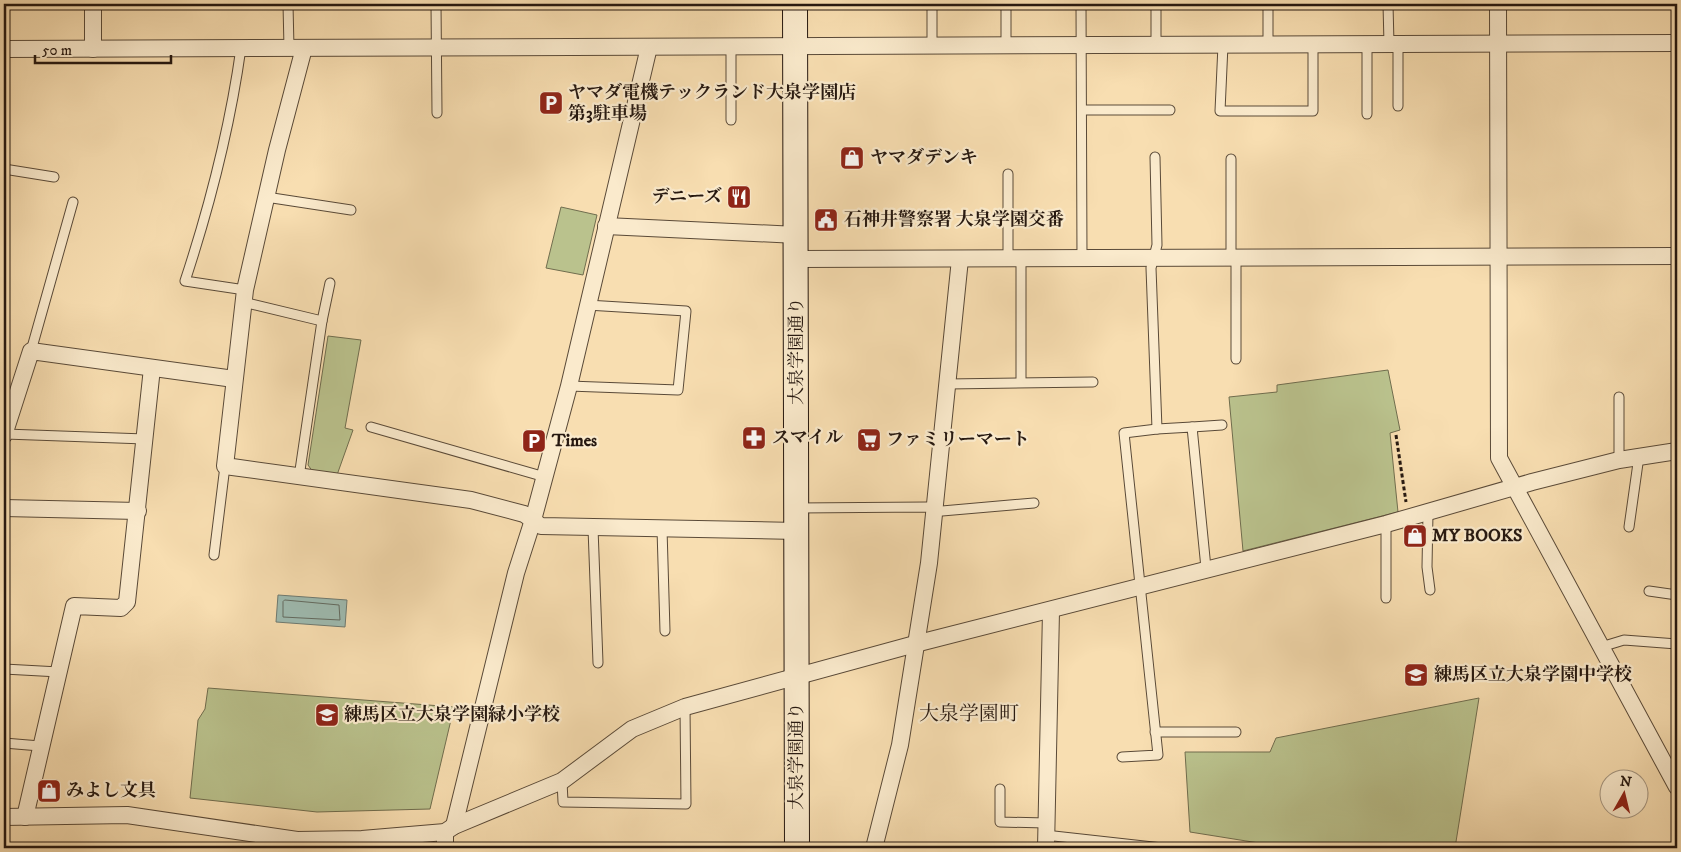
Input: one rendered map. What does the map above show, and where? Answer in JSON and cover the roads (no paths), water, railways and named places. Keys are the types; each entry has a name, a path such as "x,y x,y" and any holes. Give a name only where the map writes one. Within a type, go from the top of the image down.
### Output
{"street":[{"path":"92,4 92,48"},
{"name":"大泉学園通り","path":"795,4 797,848"},
{"path":"1498,4 1499,458 1677,788"},
{"path":"4,49 1677,43"},
{"path":"448,835 516,573 533,520 569,386 649,47"},
{"path":"296,48 244,296 225,466 471,500 524,514 541,526 662,529 797,519"},
{"path":"606,226 797,235"},
{"path":"797,259 1677,256"},
{"path":"874,848 900,745 929,562 960,259"},
{"path":"4,434 31,351 234,380"},
{"path":"25,817 74,606 121,608 127,602 152,368"},
{"path":"4,818 128,815 295,844 448,835 562,781 632,729 685,708 915,644 1051,611 1206,568 1428,513 1515,489 1532,482 1619,460 1677,451"},
{"path":"4,508 138,511"},
{"path":"1046,835 1051,611"}],"lane":[{"path":"288,4 296,48"},
{"path":"436,4 437,114"},
{"path":"932,4 932,45"},
{"path":"1006,4 1006,46"},
{"path":"1082,4 1082,258"},
{"path":"1156,4 1156,45"},
{"path":"1268,4 1268,44"},
{"path":"1388,4 1394,44 1398,106"},
{"path":"1222,45 1220,111 1313,111 1313,44"},
{"path":"1367,44 1367,114"},
{"path":"731,46 731,120"},
{"path":"241,48 234,97 224,141 204,223 185,281 244,296 322,321"},
{"path":"1082,110 1170,110"},
{"path":"1155,157 1157,245 1151,268 1157,429"},
{"path":"1231,159 1236,359"},
{"path":"4,169 54,177"},
{"path":"1008,174 1021,382"},
{"path":"266,197 351,210"},
{"path":"31,351 73,202"},
{"path":"299,477 322,321 330,283"},
{"path":"569,386 678,390 686,312 587,305"},
{"path":"947,384 1093,382"},
{"path":"1619,397 1619,460"},
{"path":"1122,757 1158,755 1124,433 1222,425"},
{"path":"1192,427 1206,568"},
{"path":"371,428 544,477"},
{"path":"4,434 145,439"},
{"path":"1629,527 1638,456"},
{"path":"214,555 225,466"},
{"path":"797,519 935,509 942,511 1034,503"},
{"path":"1428,513 1427,567 1430,590"},
{"path":"1386,524 1386,598"},
{"path":"593,528 598,663"},
{"path":"662,529 665,631"},
{"path":"1648,591 1677,595"},
{"path":"1601,648 1624,640 1677,644"},
{"path":"4,669 59,672"},
{"path":"562,781 563,802 686,804 685,708"},
{"path":"1155,732 1236,732"},
{"path":"4,742 40,746"},
{"path":"1000,789 1000,822 1046,835 1162,848"}],"water":[{"path":"278,595 347,600 345,627 276,622"}],"place":[{"name":"ヤマダ電機テックランド大泉学園店 第3駐車場","path":"551,103"},
{"name":"ヤマダデンキ","path":"852,158"},
{"name":"デニーズ","path":"739,197"},
{"name":"石神井警察署 大泉学園交番","path":"826,220"},
{"name":"スマイル","path":"754,438"},
{"name":"ファミリーマート","path":"869,440"},
{"name":"Times","path":"534,441"},
{"name":"MY BOOKS","path":"1415,536"},
{"name":"練馬区立大泉学園中学校","path":"1416,675"},
{"name":"練馬区立大泉学園緑小学校","path":"327,715"},
{"name":"みよし文具","path":"49,791"}],"district":[{"name":"大泉学園町","path":"969,714"}]}
